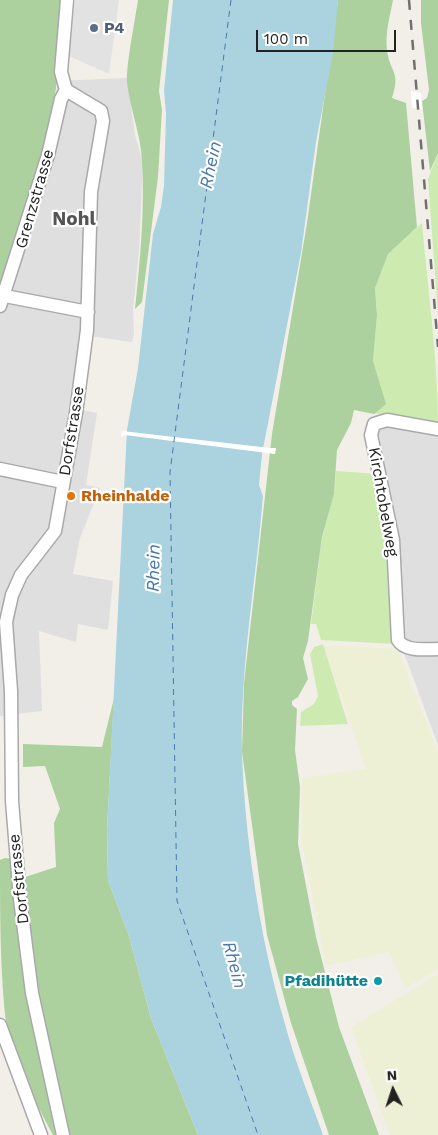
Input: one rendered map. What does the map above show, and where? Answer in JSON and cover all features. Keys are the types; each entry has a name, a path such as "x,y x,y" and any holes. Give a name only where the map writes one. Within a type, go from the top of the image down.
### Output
{"street":[{"path":"66,90 61,72 67,0"},
{"name":"Grenzstrasse","path":"2,302 48,155 61,98 66,90"},
{"name":"Dorfstrasse","path":"63,1135 32,993 20,899 12,801 11,691 6,622 12,596 21,574 55,531 76,413 88,312 91,192 104,121 101,111 66,90"},
{"path":"2,302 88,312"},
{"name":"Kirchtobelweg","path":"438,429 386,420 378,421 372,429 371,435 393,540 397,636 401,645 438,649"},
{"path":"0,468 63,482"},
{"path":"0,1025 41,1135"}],"shaded area":[{"name":"P4","path":"75,0 119,0 109,74 69,56"},
{"path":"127,78 135,135 143,162 139,250 133,310 134,334 132,342 90,336 81,410 97,413 86,485 100,488 80,538 73,574 113,581 108,630 78,624 76,642 39,631 42,711 0,716 0,294 51,122 58,81"},
{"path":"374,424 438,429 438,745 401,645"}],"green space":[{"path":"0,0 62,0 57,81 51,122 0,294"},
{"path":"138,0 169,0 159,91 162,110 158,177 142,302 135,309 142,235 143,179 141,151 128,93 127,75"},
{"path":"338,0 393,0 387,37 388,58 395,77 392,98 406,103 417,227 388,254 375,288 377,315 373,361 386,404 374,414 354,410 351,423 337,450 334,494 322,537 308,641 303,658 308,679 298,697 292,701 292,705 297,709 295,750 300,787 298,844 316,937 339,1027 379,1135 329,1135 291,1023 267,935 242,752 244,683 272,434 307,223"},
{"path":"421,0 438,0 438,153 430,171 422,101 427,98 429,90 421,23"},
{"path":"438,153 438,314 428,179"},
{"path":"422,223 435,350 438,426 373,413 373,360 377,315 375,287 388,253"},
{"path":"336,471 377,474 391,540 395,644 321,640 316,624 311,624 322,538 334,493"},
{"path":"323,644 348,724 300,726 301,712 314,704 318,696 310,654 314,647"},
{"path":"323,645 398,649 438,753 438,969 406,988 389,952 326,966 302,843 302,778 366,769"},
{"path":"114,698 107,830 108,880 129,936 151,1018 198,1135 53,1135 24,1078 9,1042 2,977 0,860 5,858 13,859 16,880 56,867 54,823 60,809 45,766 23,767 23,744 102,747"},
{"path":"438,974 438,1135 390,1135 351,1027"}],"water":[{"name":"Rhein","path":"173,0 338,0 333,53 316,142 301,253 262,454 259,485 263,496 243,688 242,720 246,820 261,924 276,992 289,1038 323,1135 198,1135 151,1018 129,936 108,880 107,830 127,430 138,368 153,234 161,207 164,186 166,114 164,90"}],"pier":[{"path":"411,91 421,93 422,109 412,108"},
{"path":"122,431 276,448 275,454 125,435 121,437"}],"ferry route":[{"path":"231,0 170,472 177,901 258,1135"}],"railway":[{"path":"409,0 438,347"}],"place":[{"name":"P4","path":"94,28"},
{"name":"Rheinhalde","path":"71,496"},
{"name":"Pfadihütte","path":"378,981"}],"district":[{"name":"Nohl","path":"74,219"}]}
